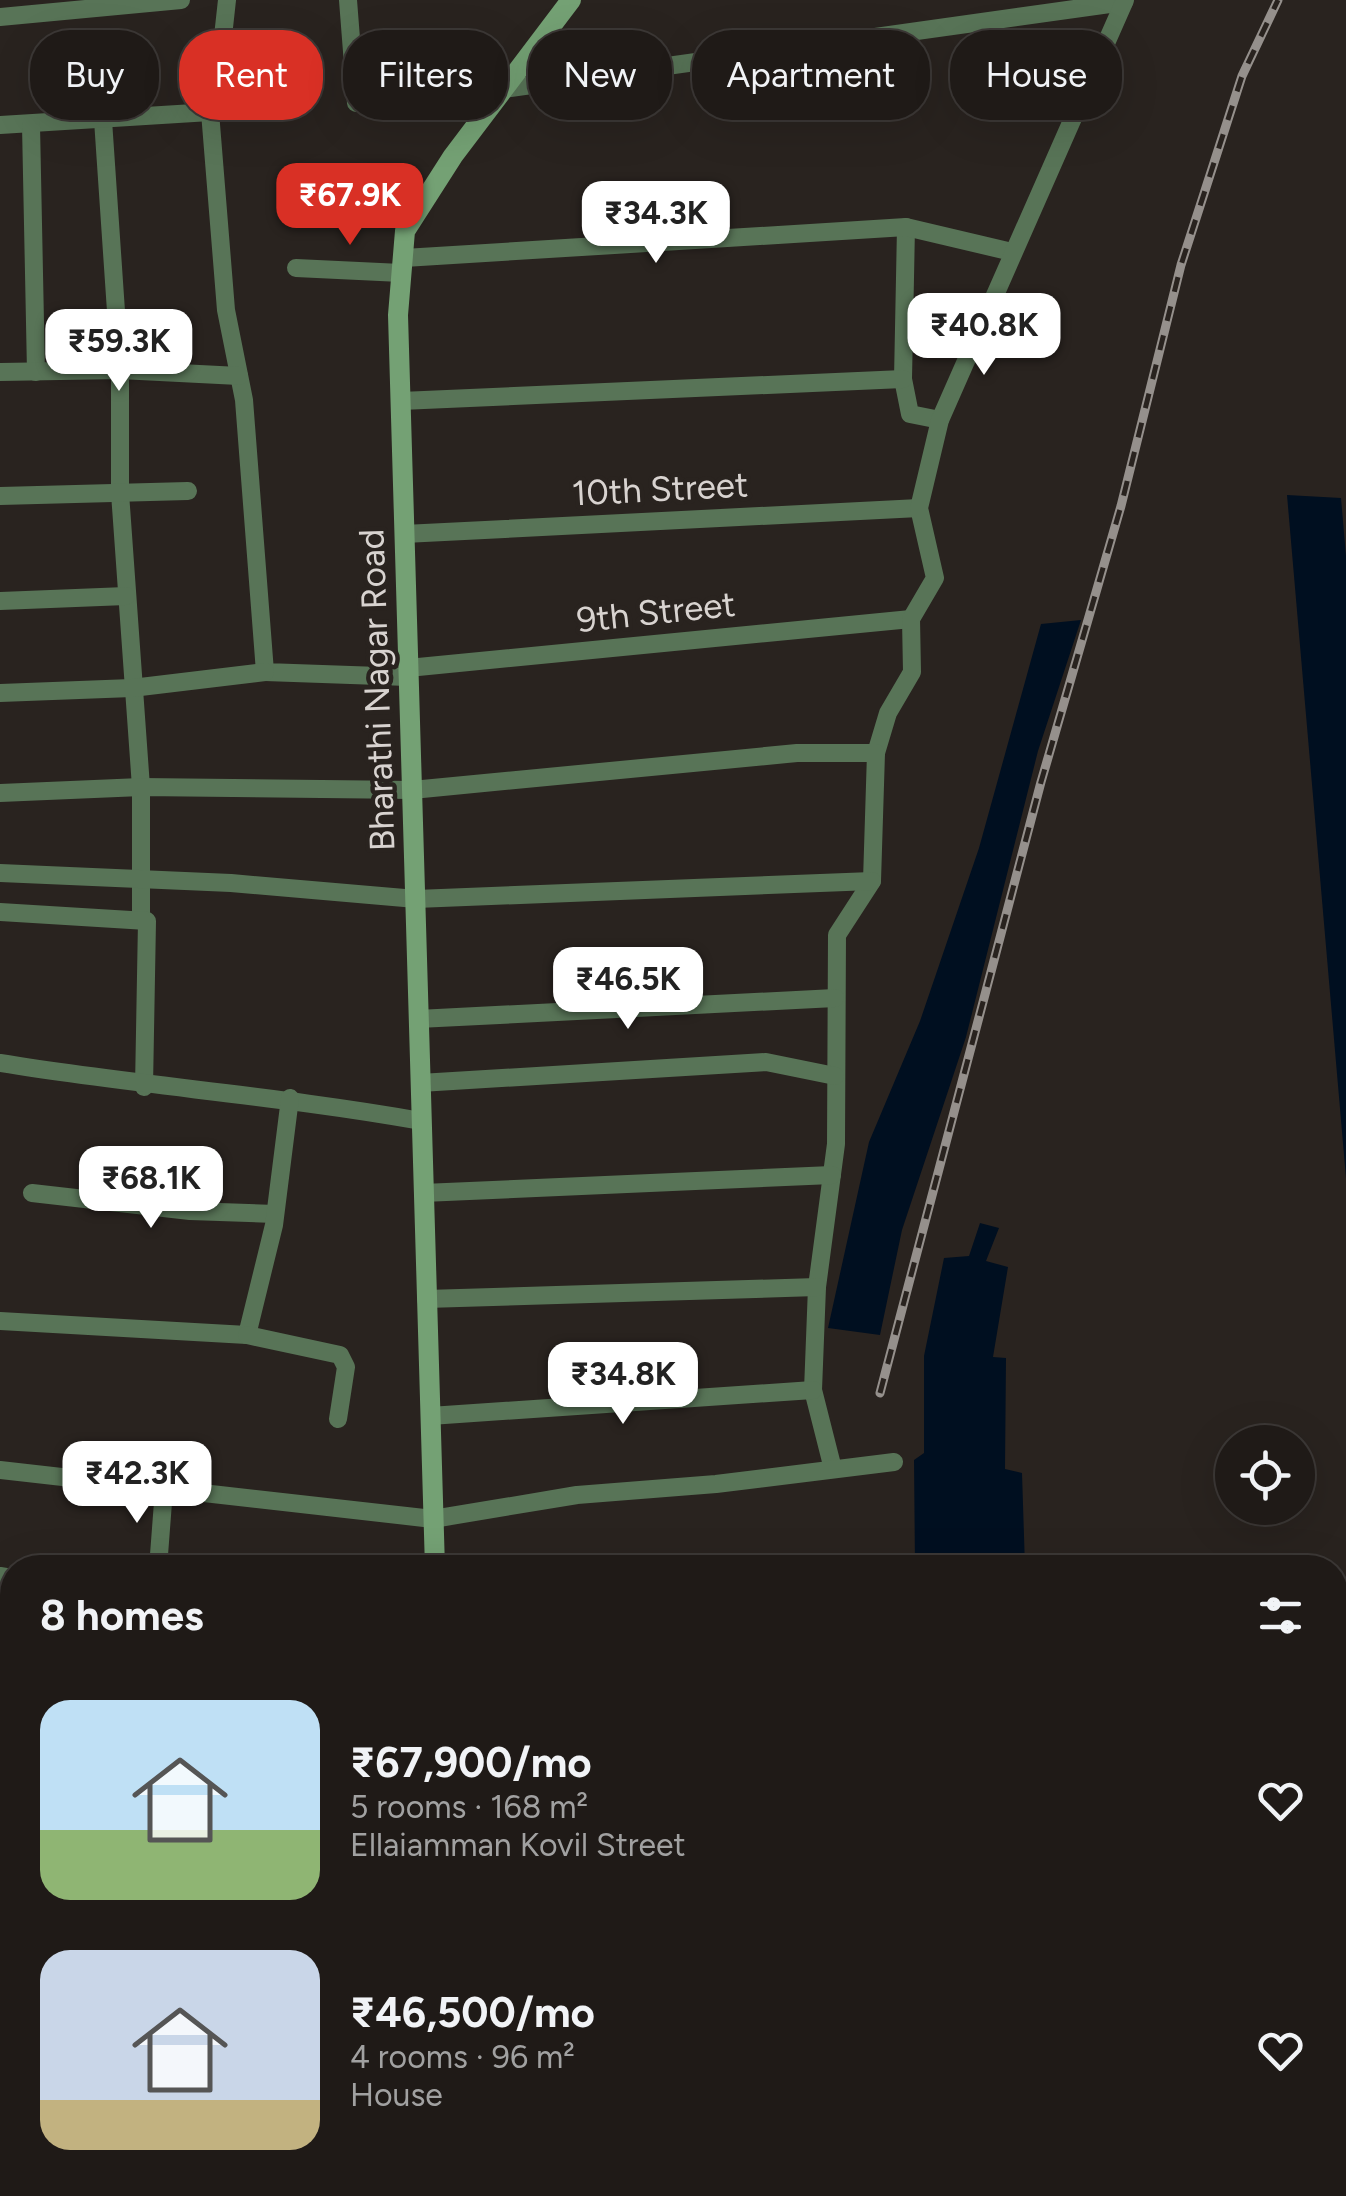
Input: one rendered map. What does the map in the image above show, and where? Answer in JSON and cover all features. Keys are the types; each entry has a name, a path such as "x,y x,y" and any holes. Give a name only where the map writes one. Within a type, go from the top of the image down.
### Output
{"main road":[{"name":"Bharathi Nagar Road","path":"508,82 571,0"},
{"name":"Bharathi Nagar Road","path":"434,1555 400,401 403,266 405,231 482,120"}],"street":[{"path":"0,17 181,0"},
{"path":"224,30 227,0"},
{"path":"348,0 350,30"},
{"path":"1007,0 1008,21"},
{"path":"508,88 1008,21 1124,1"},
{"path":"833,1470 813,1390 817,1287 832,1175 836,936 872,881 876,753 888,712 912,672 911,619 936,578 919,508 940,420 1124,1"},
{"path":"0,125 103,120 120,370 120,493 141,787 141,919 148,929 144,1086"},
{"path":"211,120 226,310 240,376 265,672"},
{"path":"30,125 36,372"},
{"path":"296,268 403,266 906,227 1012,252"},
{"path":"906,227 903,380 910,414 940,420"},
{"path":"0,372 120,370 240,376"},
{"path":"400,401 903,380"},
{"path":"0,496 188,491"},
{"name":"10th Street","path":"404,534 919,508"},
{"path":"0,601 126,596"},
{"name":"9th Street","path":"0,693 132,688 265,672 408,672 911,619"},
{"path":"0,793 141,787 412,790 797,753 876,753"},
{"path":"0,873 140,878 416,899 872,881"},
{"path":"0,912 141,919"},
{"path":"418,1019 835,998"},
{"path":"420,1083 766,1062 834,1076"},
{"path":"0,1063 144,1086 290,1098 421,1121"},
{"path":"248,1335 275,1214 290,1098"},
{"path":"423,1193 832,1175"},
{"path":"32,1193 190,1211 275,1214"},
{"path":"426,1300 817,1287"},
{"path":"0,1321 128,1332 248,1335 340,1355 346,1367 338,1419"},
{"path":"430,1416 813,1390"},
{"path":"0,1470 432,1519 577,1494 894,1462"},
{"path":"159,1555 164,1488"}],"water":[{"path":"1287,495 1341,498 1346,556 1346,1178"},
{"path":"1081,620 1038,751 966,1037 902,1230 880,1335 828,1328 869,1142 920,1021 979,848 1041,624"},
{"path":"980,1223 999,1228 986,1261 1008,1267 993,1357 1006,1358 1005,1469 1022,1473 1025,1555 915,1555 914,1460 924,1453 924,1356 944,1258 969,1256"}],"railway":[{"path":"880,1393 1041,782 1121,506 1181,265 1242,76 1278,0"}]}
